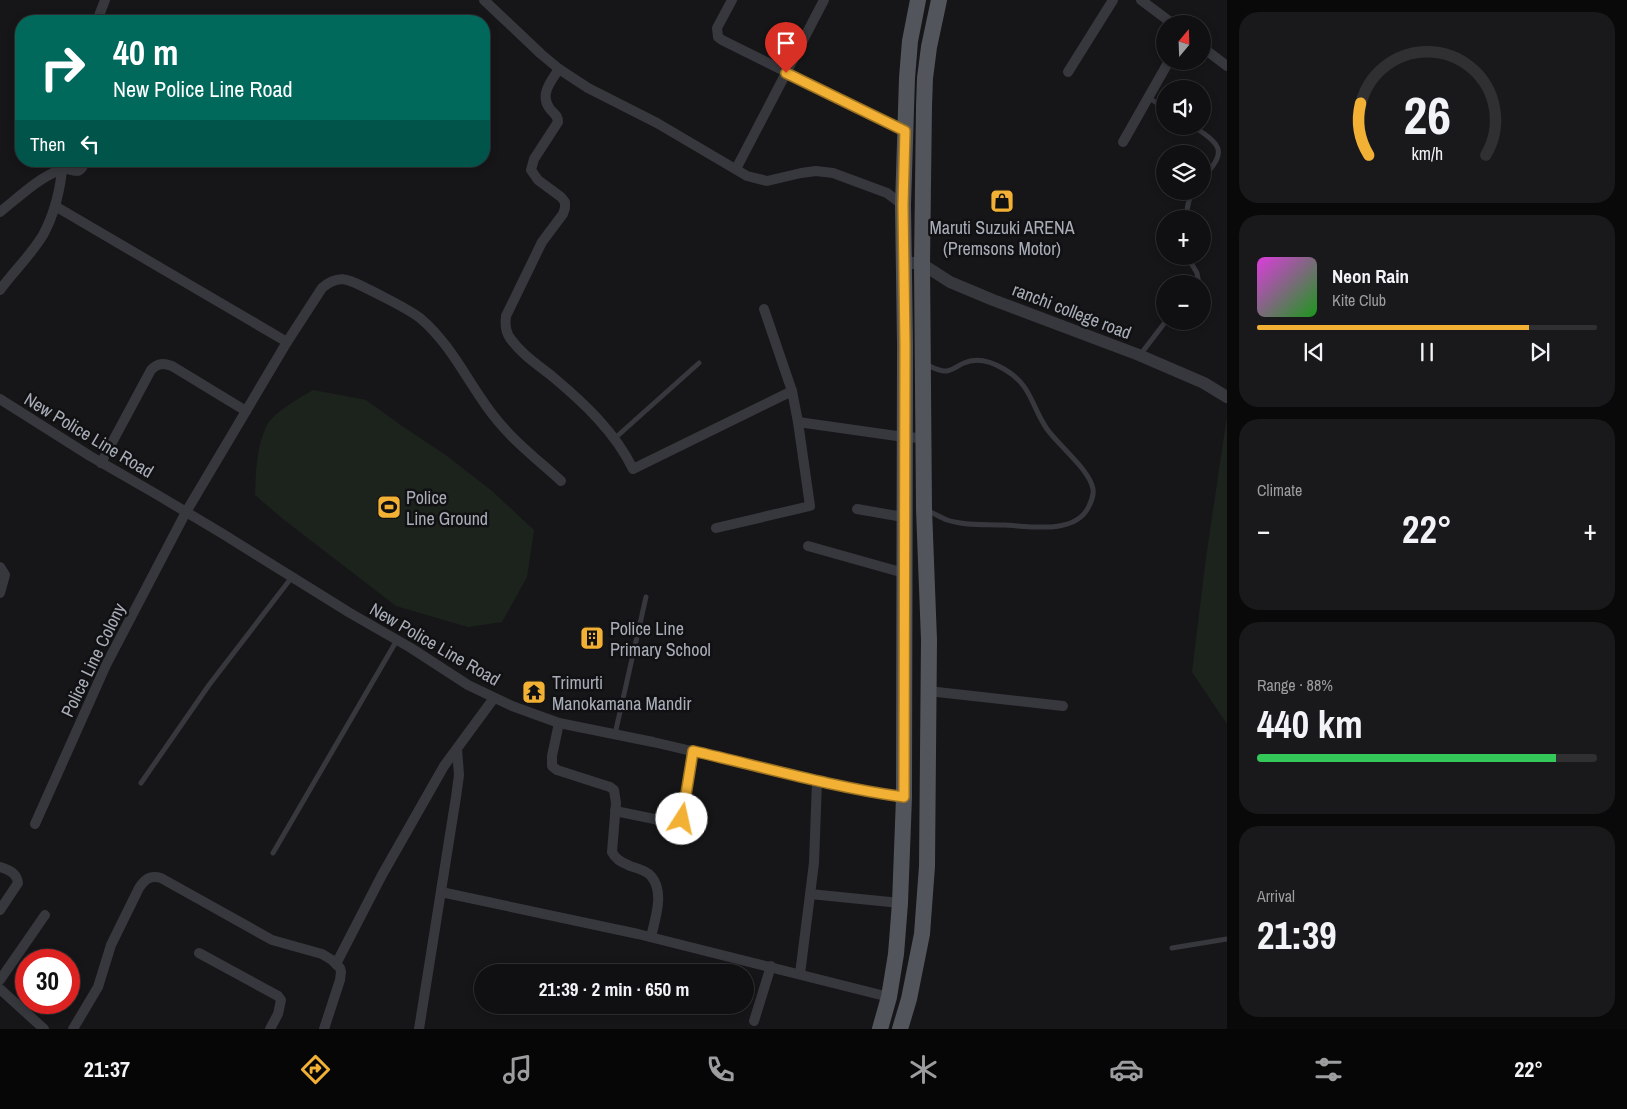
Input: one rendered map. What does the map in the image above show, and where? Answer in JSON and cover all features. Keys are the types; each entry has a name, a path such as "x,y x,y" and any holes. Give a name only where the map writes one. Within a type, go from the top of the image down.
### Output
{"main road":[{"path":"880,1029 896,954 904,797 903,205 910,41 918,0"},
{"path":"900,1029 909,999 922,934 927,866 929,640 924,509 922,264 925,78 937,1"}],"street":[{"path":"99,15 105,0"},
{"path":"484,0 559,69 588,88 657,123 747,176 767,181 816,171 833,173 887,193 903,205"},
{"path":"732,0 717,28 718,37 786,73 905,131"},
{"path":"736,169 824,0"},
{"path":"1068,72 1113,0"},
{"path":"1140,0 1161,15"},
{"path":"1211,53 1227,66"},
{"path":"559,69 545,93 549,108 558,118 558,122 534,159 531,170 538,180 561,197 565,202 565,208 563,214 542,242 506,316 505,327 509,337 519,349 573,394 602,423 624,451 633,469 792,391"},
{"path":"1123,142 1164,70"},
{"path":"0,212 60,167"},
{"path":"0,290 43,234 55,206 63,167"},
{"path":"67,167 78,172 82,167"},
{"path":"55,206 287,342"},
{"name":"ranchi college road","path":"904,262 922,264 950,282 992,300 1140,355 1204,383 1227,397"},
{"name":"Police Line Colony","path":"35,824 106,665 186,512 287,342 322,288 329,282 339,278 351,281 398,304 432,330 451,352 494,416 561,482"},
{"path":"716,528 810,506 792,391 764,309"},
{"path":"101,462 156,364 163,363 172,366 246,411"},
{"name":"New Police Line Road","path":"0,399 47,430 186,512 468,685 512,706 559,723 693,751 867,792 904,797"},
{"path":"798,422 923,438"},
{"path":"858,509 903,517"},
{"path":"808,546 904,573"},
{"path":"0,566 5,574 0,593"},
{"path":"928,691 1063,706"},
{"path":"336,964 382,875 444,766 494,698"},
{"path":"559,723 552,756 552,766 614,790 616,796 612,852 614,857 651,875 655,883 658,897 651,937"},
{"path":"419,1029 459,775 457,749"},
{"path":"615,811 674,823 680,822 684,810 693,751"},
{"path":"800,974 814,863 818,781"},
{"path":"0,867 15,874 18,883 0,910"},
{"path":"72,1029 98,988 111,945 138,888 143,881 149,878 161,878 272,940 322,954 336,964 341,972 340,980 324,1029"},
{"path":"441,892 651,937 888,997"},
{"path":"810,894 900,903"},
{"path":"0,980 45,915"},
{"path":"199,953 278,996 281,1000 280,1008 270,1029"},
{"path":"754,1022 771,966"},
{"path":"0,989 44,1029"}],"lane":[{"path":"1148,97 1156,102"},
{"path":"1206,135 1217,144 1220,151 1220,158 1211,170"},
{"path":"1140,355 1159,330"},
{"path":"922,363 947,371 966,362 987,361 1003,368 1017,378 1027,390 1044,424 1055,440 1073,458 1089,479 1093,490 1092,500 1086,511 1077,520 1066,525 1050,527 970,524 948,520 924,509"},
{"path":"614,439 699,363"},
{"path":"141,783 209,685 292,577"},
{"path":"615,734 646,597"},
{"path":"273,853 397,640"},
{"path":"1172,948 1227,939"}],"shaded area":[{"name":"Police Line Ground","path":"313,390 366,400 447,456 492,491 534,530 527,577 502,622 468,627 396,606 283,519 255,495 259,451 267,425 281,410"},
{"path":"1227,416 1227,724 1192,672 1206,558"}],"place":[{"name":"Maruti Suzuki ARENA (Premsons Motor)","path":"1002,201"},
{"name":"Police Line Ground","path":"389,507"},
{"name":"Police Line Primary School","path":"592,638"},
{"name":"Trimurti Manokamana Mandir","path":"534,692"}],"route":[{"path":"682,819 693,751 867,792 904,797 903,517 905,345 903,205 905,131 786,73"}]}
